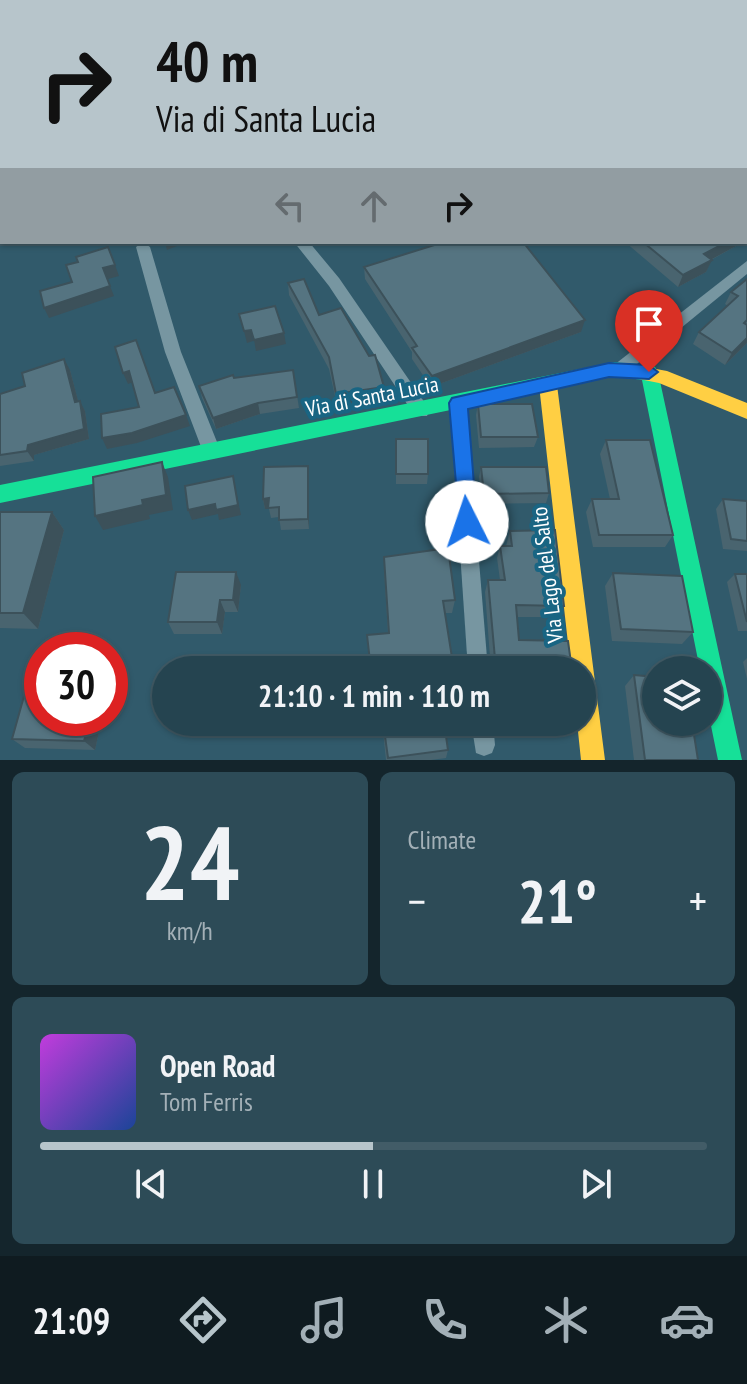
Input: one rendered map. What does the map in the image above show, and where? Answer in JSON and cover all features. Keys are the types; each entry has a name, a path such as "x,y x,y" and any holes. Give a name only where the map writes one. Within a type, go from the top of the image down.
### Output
{"street":[{"path":"303,244 334,282 421,411"},
{"path":"143,247 173,352 212,452"},
{"path":"620,369 747,266"},
{"name":"Via di Santa Lucia","path":"0,494 620,369 649,372 747,411"},
{"path":"649,372 730,760"},
{"name":"Via Lago del Salto","path":"548,385 593,760"},
{"path":"458,403 477,656"},
{"path":"483,736 484,745"}],"building":[{"path":"438,244 525,244 585,320 432,376 412,348 417,346 364,267"},
{"path":"645,244 723,244 704,254 712,260 683,275"},
{"path":"108,247 115,265 103,268 110,286 44,308 40,291 72,282 66,265 78,262 76,257"},
{"path":"304,279 319,315 341,308 369,356 375,355 384,387 336,394 329,357 288,283"},
{"path":"747,279 747,320 744,323 747,325 747,338 732,353 699,332 738,296 731,292"},
{"path":"275,306 284,333 254,340 251,330 244,331 239,314"},
{"path":"136,340 155,393 174,387 186,415 132,433 102,438 101,414 139,407 129,371 123,373 115,347"},
{"path":"64,359 75,402 80,401 84,429 28,445 27,451 0,455 0,394 25,386 22,373"},
{"path":"293,370 297,397 258,403 213,418 199,386 233,375 234,378"},
{"path":"478,404 532,404 538,437 481,437"},
{"path":"396,439 428,439 428,474 396,474"},
{"path":"606,440 650,440 673,535 599,535 592,499 619,499"},
{"path":"162,462 166,495 142,500 143,505 95,516 93,477"},
{"path":"308,466 308,519 279,520 279,507 268,508 269,498 263,499 264,467"},
{"path":"481,467 546,467 549,493 484,494"},
{"path":"233,476 238,505 216,510 215,504 188,510 185,486"},
{"path":"723,499 747,501 747,541 731,539"},
{"path":"0,512 52,512 23,613 0,613"},
{"path":"555,530 564,606 516,605 519,640 568,641 570,656 495,656 488,580 505,580 500,546 512,546 510,531"},
{"path":"448,548 455,600 443,601 452,656 369,656 367,635 389,633 384,557"},
{"path":"176,572 236,572 233,600 220,600 217,622 168,622"},
{"path":"613,573 682,576 693,632 621,629"},
{"path":"735,574 747,574 747,622"},
{"path":"634,675 642,676 642,736 694,736 698,760 645,760"},
{"path":"24,696 24,736 85,736 84,741 12,739"},
{"path":"385,736 446,736 448,750 388,758"}],"traffic: fast":[{"path":"0,494 615,369 640,373"},
{"path":"649,372 730,760"}],"traffic: slow":[{"path":"640,373 661,376 747,411"},
{"path":"548,385 593,760"}],"route":[{"path":"467,522 458,403 609,370 649,372"}]}
